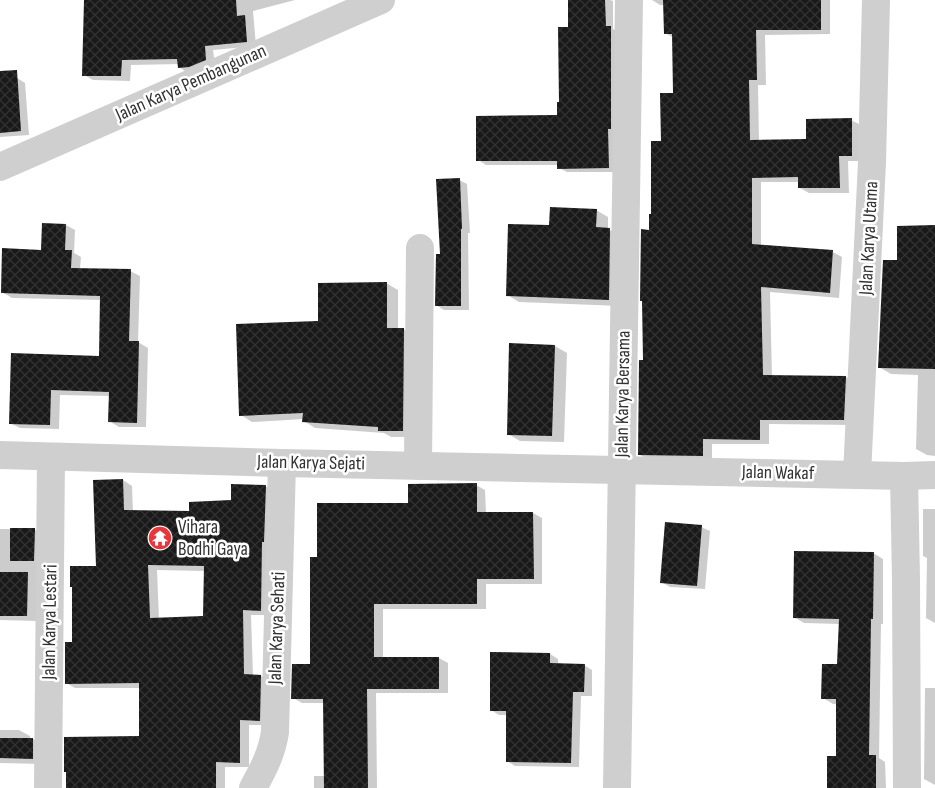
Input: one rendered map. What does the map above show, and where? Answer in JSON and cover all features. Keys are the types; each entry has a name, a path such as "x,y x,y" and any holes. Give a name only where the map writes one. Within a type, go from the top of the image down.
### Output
{"street":[{"name":"Jalan Karya Pembangunan","path":"0,167 381,0"},
{"name":"Jalan Karya Bersama","path":"617,788 629,0"},
{"name":"Jalan Karya Utama","path":"857,475 872,172 876,0"},
{"path":"418,466 420,248"},
{"name":"Jalan Karya Sejati","path":"0,455 622,470"},
{"name":"Jalan Karya Lestari","path":"48,788 51,457"},
{"name":"Jalan Karya Sehati","path":"253,788 270,753 275,732 282,463"},
{"name":"Jalan Wakaf","path":"622,470 935,475"},
{"path":"904,476 907,788"}],"building":[{"path":"84,0 236,0 237,16 245,15 247,42 205,46 206,60 189,67 178,68 177,59 122,60 121,76 82,76"},
{"path":"568,0 605,0 606,26 611,26 611,129 608,129 609,168 557,169 557,161 476,161 476,116 557,115 557,102 559,102 558,27 568,27"},
{"path":"663,0 821,0 821,30 756,30 757,80 749,80 750,140 806,139 806,119 852,118 852,156 839,156 840,188 798,188 798,177 752,178 752,244 833,250 830,293 761,287 763,375 846,376 844,420 760,420 760,440 703,439 703,456 638,455 639,360 643,360 642,301 640,301 641,229 649,230 649,214 651,214 651,141 661,141 660,93 673,93 672,34 664,34"},
{"path":"17,70 21,131 0,133 0,71"},
{"path":"460,178 462,229 461,306 435,306 436,254 440,254 436,179"},
{"path":"550,207 597,209 596,227 610,228 609,300 506,296 508,224 549,225"},
{"path":"42,223 66,224 65,250 72,250 71,268 131,269 129,341 139,341 137,423 108,422 109,392 51,390 50,425 9,424 11,353 99,356 100,296 1,293 2,248 41,250"},
{"path":"935,225 935,369 878,368 883,260 897,260 897,226"},
{"path":"387,282 387,328 404,328 403,431 378,431 378,427 302,422 303,413 239,416 236,324 318,321 318,283"},
{"path":"509,343 555,345 552,436 507,435"},
{"path":"123,479 124,510 189,511 189,502 231,500 231,484 266,485 264,542 262,542 261,611 243,610 244,674 261,675 260,721 240,720 240,763 216,762 216,788 66,788 64,737 139,736 139,683 65,684 65,642 72,642 70,566 96,566 93,480","holes":["148,565 204,566 203,616 150,618"]},
{"path":"477,483 477,512 533,512 534,579 477,579 477,604 374,604 374,657 439,657 439,689 367,689 368,788 324,788 323,699 291,699 292,664 310,664 310,557 317,557 317,503 408,503 408,484"},
{"path":"665,522 702,525 697,586 660,583"},
{"path":"10,528 35,528 34,561 10,561"},
{"path":"794,551 874,552 869,755 876,755 876,788 827,788 827,756 836,756 836,699 821,699 822,664 837,664 839,619 793,618"},
{"path":"0,572 28,572 27,616 0,616"},
{"path":"490,652 550,653 550,663 585,664 584,692 573,692 571,763 506,762 506,711 490,711"},
{"path":"0,738 33,738 33,759 0,758"}],"place":[{"name":"Vihara Bodhi Gaya","path":"160,538"}]}
